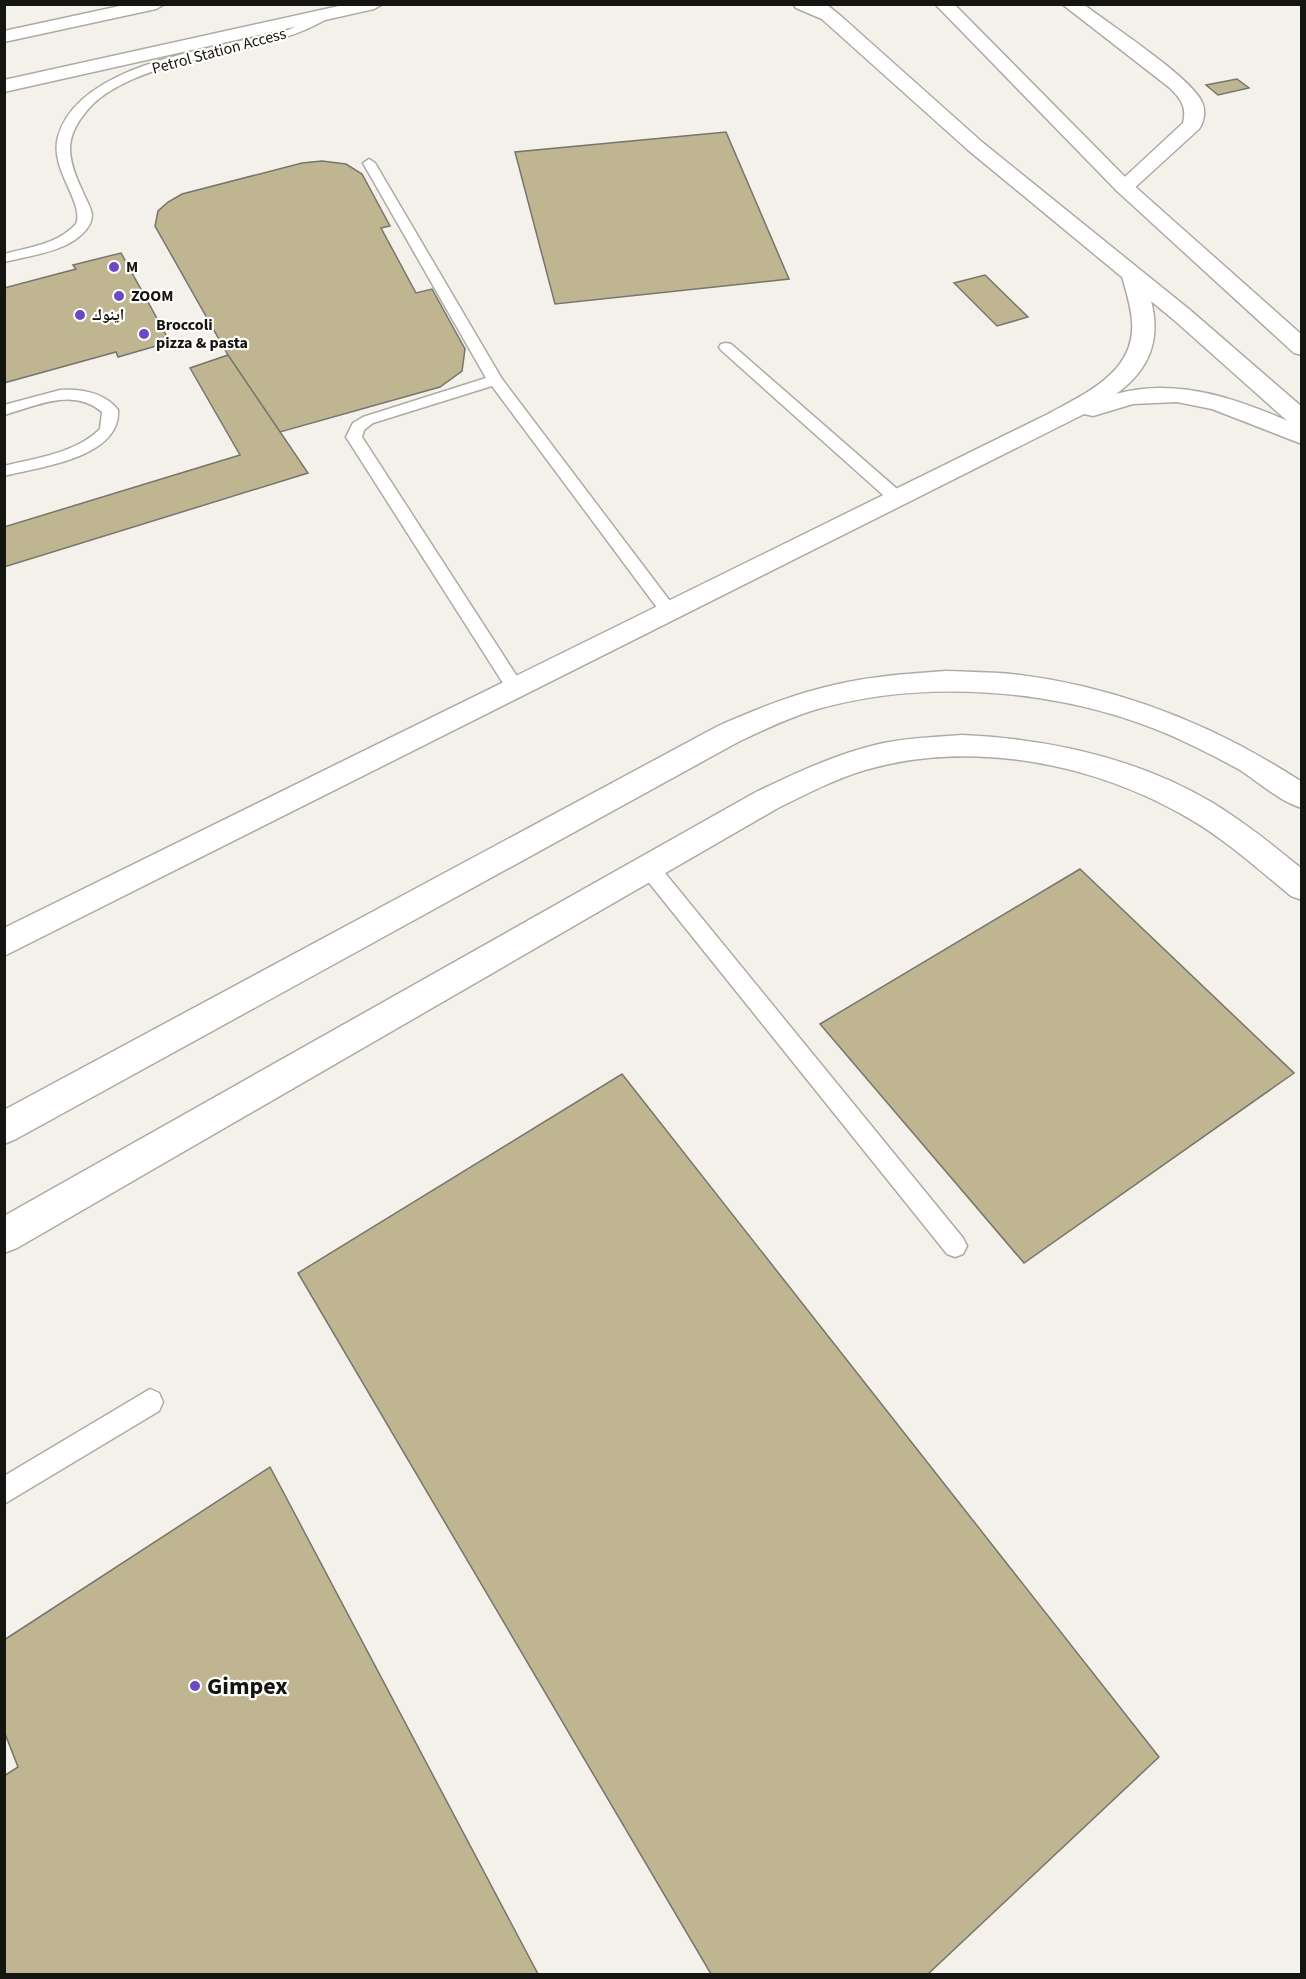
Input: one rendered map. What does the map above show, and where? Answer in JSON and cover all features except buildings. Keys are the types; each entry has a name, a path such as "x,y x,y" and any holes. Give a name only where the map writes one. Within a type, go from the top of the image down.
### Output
{"main road":[{"path":"4,37 156,4"},
{"path":"4,86 374,4"},
{"path":"802,4 821,10 973,145 1230,356 1302,421"},
{"path":"944,4 1124,187 1302,348"},
{"path":"1071,4 1177,84 1188,94 1195,105 1196,115 1192,125 1124,187"},
{"path":"4,943 1057,419 1117,383 1138,359 1144,325 1133,276"},
{"path":"1057,419 1134,397 1174,394 1226,405 1302,436"},
{"path":"4,1128 728,734 773,713 821,698 871,687 954,681 1028,686 1081,695 1134,710 1186,730 1237,754 1302,797"},
{"path":"4,1236 767,800 821,773 880,755 943,747 1008,748 1073,759 1138,780 1200,810 1257,849 1302,887"}],"lane":[{"name":"Petrol Station Access","path":"4,258 62,241 82,225 85,216 64,165 61,149 69,124 89,101 108,87 158,65 289,33 326,15"},
{"path":"369,163 495,380 670,613"},
{"path":"726,347 898,499"},
{"path":"495,380 368,420 355,431 354,437 516,689"},
{"path":"4,410 66,394 86,395 101,401 110,410 111,423 103,435 87,446 4,471"},
{"path":"649,868 955,1246"},
{"path":"4,1491 150,1402"}],"place":[{"name":"M","path":"114,267"},
{"name":"ZOOM","path":"119,296"},
{"name":"اينوك","path":"80,315"},
{"name":"Broccoli pizza & pasta","path":"144,334"},
{"name":"Gimpex","path":"195,1686"}]}
